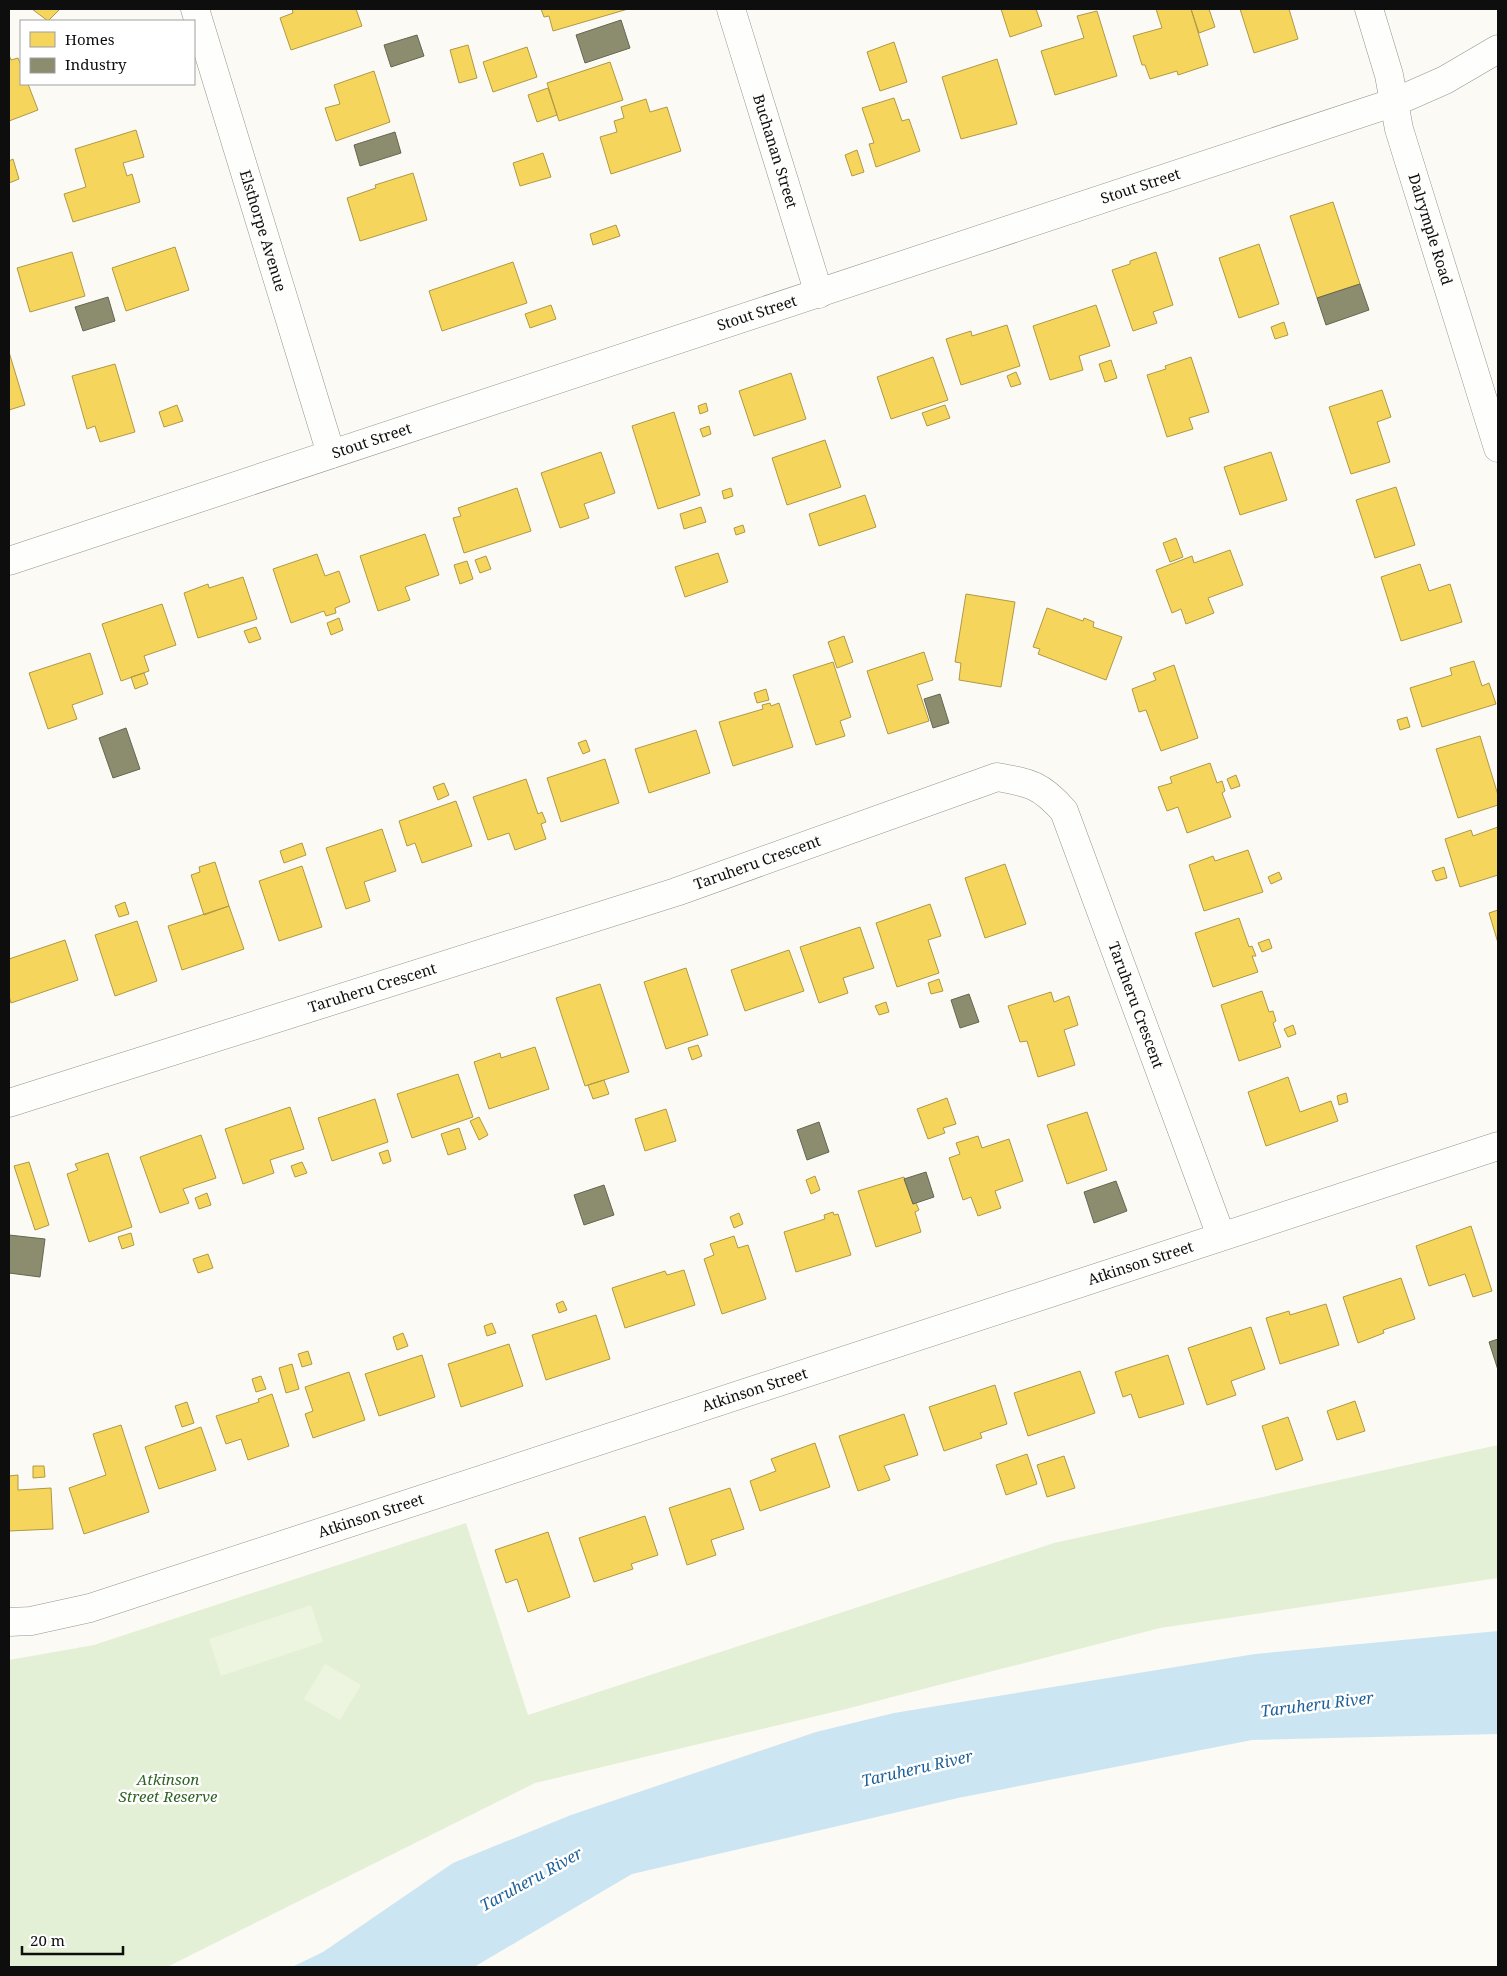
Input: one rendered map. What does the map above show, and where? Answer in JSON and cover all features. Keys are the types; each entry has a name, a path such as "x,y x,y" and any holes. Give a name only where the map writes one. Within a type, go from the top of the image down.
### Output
{"street":[{"name":"Elsthorpe Avenue","path":"195,9 331,454"},
{"name":"Buchanan Street","path":"731,9 818,294"},
{"name":"Dalrymple Road","path":"1369,9 1395,102 1401,135 1498,448"},
{"name":"Stout Street","path":"9,561 1395,102 1445,80 1498,49"},
{"name":"Taruheru Crescent","path":"9,1103 676,892 997,776 1023,781 1047,792 1064,812 1221,1236"},
{"name":"Atkinson Street","path":"9,1622 31,1621 90,1608 1498,1146"}],"green space":[{"name":"Atkinson Street Reserve","path":"1498,1445 1498,1578 1160,1628 842,1710 535,1783 167,1967 9,1967 9,1660 94,1645 466,1523 528,1715 1054,1543"},
{"path":"311,1605 323,1642 221,1676 209,1639"},
{"path":"325,1664 361,1685 340,1720 304,1699"}],"water":[{"name":"Taruheru River","path":"1498,1631 1498,1734 1252,1740 958,1798 632,1874 474,1967 292,1967 323,1952 453,1863 571,1815 816,1732 894,1713 1255,1654"}],"building: Homes":[{"path":"32,9 60,9 47,20"},
{"path":"292,9 356,9 362,26 291,50 280,18 293,13"},
{"path":"541,9 628,9 553,31 549,16 544,17"},
{"path":"1001,9 1036,9 1042,26 1010,37"},
{"path":"1156,9 1191,9 1208,65 1178,75 1177,71 1150,79 1145,65 1142,65 1133,36 1162,28"},
{"path":"1191,9 1209,9 1215,27 1199,33"},
{"path":"1240,9 1289,9 1298,39 1254,53"},
{"path":"1097,11 1117,76 1055,95 1041,51 1084,38 1077,16"},
{"path":"894,42 907,82 880,91 867,52"},
{"path":"468,45 477,78 459,83 450,50"},
{"path":"527,47 537,77 493,92 483,62"},
{"path":"9,55 11,60 18,58 20,63 20,85 28,85 38,110 9,121"},
{"path":"997,59 1017,124 961,139 942,77"},
{"path":"610,62 623,100 559,121 547,83"},
{"path":"374,71 390,122 336,141 325,108 340,104 334,85"},
{"path":"548,88 557,115 537,122 528,95"},
{"path":"894,98 902,121 909,119 920,151 876,167 869,144 874,143 862,108"},
{"path":"646,99 650,112 667,107 681,151 611,174 600,137 617,132 614,121 624,118 621,107"},
{"path":"136,130 144,157 123,163 127,176 132,174 140,202 73,222 64,194 86,187 75,149"},
{"path":"857,150 864,172 852,176 845,155"},
{"path":"543,153 551,177 520,186 513,163"},
{"path":"13,159 19,179 9,183 9,161"},
{"path":"413,173 427,220 360,241 347,198 376,188 375,185"},
{"path":"1333,202 1360,284 1317,298 1290,216"},
{"path":"616,225 620,236 593,245 590,234"},
{"path":"1259,244 1279,304 1239,318 1219,258"},
{"path":"175,247 189,290 126,311 112,268"},
{"path":"72,252 85,296 30,312 17,268"},
{"path":"1156,252 1173,305 1153,312 1157,323 1133,331 1112,270 1130,264 1130,261"},
{"path":"513,262 527,303 442,331 429,291"},
{"path":"551,305 556,319 530,328 525,314"},
{"path":"1096,305 1110,346 1079,356 1083,370 1050,380 1033,326"},
{"path":"1284,322 1288,335 1275,339 1271,327"},
{"path":"1007,325 1020,366 961,385 946,339 971,331 972,336"},
{"path":"9,352 25,405 9,410"},
{"path":"933,357 948,400 891,419 877,377"},
{"path":"1191,357 1209,412 1189,418 1193,429 1167,437 1147,375 1166,369 1165,366"},
{"path":"1111,360 1117,378 1105,382 1099,364"},
{"path":"115,364 135,432 100,442 95,426 87,429 72,376"},
{"path":"1016,372 1021,384 1011,387 1007,376"},
{"path":"791,373 806,419 754,436 739,391"},
{"path":"1382,390 1391,417 1377,422 1390,462 1351,474 1329,407"},
{"path":"706,403 708,411 700,414 698,406"},
{"path":"177,405 183,421 164,427 159,412"},
{"path":"945,405 950,418 927,426 922,413"},
{"path":"674,412 700,495 658,509 632,426"},
{"path":"709,426 711,434 703,437 700,429"},
{"path":"825,440 841,487 787,505 772,458"},
{"path":"601,452 615,493 584,504 589,518 560,528 541,473"},
{"path":"1271,452 1287,500 1240,515 1224,467"},
{"path":"1396,487 1415,545 1375,558 1356,500"},
{"path":"517,488 531,531 464,553 453,518 461,516 458,508"},
{"path":"731,488 733,496 724,499 722,491"},
{"path":"865,495 876,527 819,546 809,514"},
{"path":"701,507 706,522 684,529 680,514"},
{"path":"743,525 745,532 736,535 734,528"},
{"path":"425,534 439,575 405,587 410,600 378,611 360,556"},
{"path":"1176,538 1183,557 1170,562 1163,543"},
{"path":"1230,550 1243,585 1208,598 1214,613 1186,624 1181,609 1172,613 1156,570 1192,556 1194,563"},
{"path":"718,553 728,582 685,597 675,567"},
{"path":"317,554 325,576 339,571 350,602 335,608 336,613 326,616 324,611 291,623 273,569"},
{"path":"486,556 491,569 480,573 475,560"},
{"path":"467,561 473,579 460,584 454,565"},
{"path":"1420,564 1429,591 1450,584 1462,622 1401,641 1381,577"},
{"path":"243,577 257,619 198,638 184,593 208,584 209,588"},
{"path":"966,594 1015,602 1001,687 959,680 961,663 955,662"},
{"path":"162,604 176,645 144,656 149,671 121,681 102,624"},
{"path":"1047,608 1083,621 1084,618 1094,622 1093,627 1122,637 1106,680 1038,654 1040,649 1033,647"},
{"path":"339,618 343,630 331,635 327,623"},
{"path":"256,627 261,639 249,643 244,631"},
{"path":"844,636 853,662 837,668 828,642"},
{"path":"924,652 933,680 917,685 929,721 888,734 867,671"},
{"path":"90,653 103,694 72,705 77,719 48,729 29,673"},
{"path":"1474,661 1482,686 1489,683 1496,704 1422,727 1410,688 1452,675 1450,668"},
{"path":"833,662 851,717 840,721 845,736 816,745 793,675"},
{"path":"1174,665 1198,738 1161,751 1146,710 1139,712 1132,689 1156,680 1153,673"},
{"path":"144,673 148,684 135,689 131,677"},
{"path":"766,689 769,700 757,703 754,693"},
{"path":"770,703 771,706 779,703 793,747 733,766 719,722 763,709 762,705"},
{"path":"1407,717 1410,727 1400,730 1397,720"},
{"path":"696,730 710,773 649,793 635,749"},
{"path":"1480,736 1498,795 1498,805 1458,818 1436,749"},
{"path":"586,740 590,751 583,754 578,743"},
{"path":"605,759 619,803 561,822 547,778"},
{"path":"1210,763 1217,783 1222,781 1225,791 1222,793 1231,817 1187,833 1178,807 1167,811 1158,787 1172,783 1170,777"},
{"path":"1236,775 1240,786 1231,789 1227,779"},
{"path":"526,779 538,814 542,812 546,822 541,824 546,839 515,850 509,833 488,840 473,797"},
{"path":"444,783 449,795 438,800 433,787"},
{"path":"456,801 472,846 422,863 415,843 407,846 399,821"},
{"path":"1498,827 1498,875 1460,887 1445,839 1471,830 1473,836"},
{"path":"382,829 396,871 364,882 370,901 346,909 326,848"},
{"path":"302,843 306,855 284,863 280,851"},
{"path":"1248,850 1263,892 1204,911 1189,865 1213,856 1215,861"},
{"path":"215,862 229,906 204,915 191,875 200,872 199,867"},
{"path":"1005,864 1026,924 985,938 965,878"},
{"path":"302,866 322,927 279,941 259,881"},
{"path":"1444,867 1447,878 1436,881 1432,871"},
{"path":"1279,872 1282,879 1271,884 1268,877"},
{"path":"125,902 129,914 119,917 115,906"},
{"path":"930,904 941,936 928,940 939,973 897,987 876,923"},
{"path":"229,906 244,949 182,970 168,926"},
{"path":"1498,910 1498,943 1489,913"},
{"path":"1239,918 1249,947 1252,946 1256,956 1252,956 1258,972 1213,987 1195,933"},
{"path":"137,921 157,981 115,996 95,935"},
{"path":"860,927 874,968 843,978 848,993 819,1003 800,947"},
{"path":"1269,939 1272,948 1262,952 1258,943"},
{"path":"65,940 78,980 11,1003 9,996 9,959"},
{"path":"789,950 804,991 745,1011 731,970"},
{"path":"686,968 708,1035 666,1049 644,982"},
{"path":"939,979 943,991 931,994 928,983"},
{"path":"600,984 629,1072 585,1086 556,998"},
{"path":"1262,991 1269,1012 1273,1011 1276,1021 1273,1023 1281,1047 1239,1061 1221,1005"},
{"path":"1051,992 1054,1002 1069,996 1078,1025 1064,1030 1075,1065 1038,1077 1027,1041 1020,1042 1008,1006"},
{"path":"886,1002 889,1012 879,1015 875,1006"},
{"path":"1293,1025 1296,1034 1288,1037 1284,1029"},
{"path":"698,1045 702,1056 692,1060 688,1048"},
{"path":"535,1047 549,1089 489,1109 474,1062 500,1053 501,1058"},
{"path":"458,1074 473,1117 412,1138 397,1094"},
{"path":"1288,1077 1300,1112 1331,1101 1338,1121 1266,1146 1248,1092"},
{"path":"604,1080 609,1094 593,1099 588,1085"},
{"path":"1346,1093 1348,1102 1339,1105 1337,1096"},
{"path":"947,1098 956,1124 943,1128 945,1133 928,1139 917,1109"},
{"path":"375,1099 388,1142 332,1161 318,1118"},
{"path":"290,1107 304,1149 270,1160 274,1173 243,1184 225,1129"},
{"path":"666,1109 676,1141 645,1151 635,1119"},
{"path":"1087,1112 1107,1170 1067,1184 1047,1125"},
{"path":"479,1117 488,1135 479,1140 470,1121"},
{"path":"459,1128 466,1149 448,1155 441,1134"},
{"path":"201,1135 216,1178 183,1189 189,1203 160,1213 140,1157"},
{"path":"978,1136 982,1148 1009,1139 1023,1181 995,1191 1001,1208 978,1216 971,1197 963,1200 949,1158 960,1154 956,1143"},
{"path":"388,1150 391,1161 383,1164 379,1153"},
{"path":"108,1153 132,1227 89,1242 67,1174 78,1170 75,1164"},
{"path":"29,1162 49,1225 35,1230 14,1166"},
{"path":"302,1162 307,1173 295,1177 291,1166"},
{"path":"815,1176 820,1190 811,1194 806,1180"},
{"path":"904,1177 913,1204 916,1203 919,1210 915,1212 921,1232 876,1247 858,1191"},
{"path":"207,1193 211,1205 199,1209 195,1198"},
{"path":"833,1212 834,1215 838,1214 851,1255 796,1272 784,1232 825,1219 824,1215"},
{"path":"739,1213 743,1224 734,1228 730,1217"},
{"path":"1471,1226 1492,1291 1473,1297 1465,1274 1429,1286 1416,1246"},
{"path":"131,1233 134,1245 122,1249 118,1237"},
{"path":"734,1236 738,1248 748,1245 766,1299 722,1314 704,1259 714,1255 710,1244"},
{"path":"208,1254 213,1268 198,1273 193,1259"},
{"path":"684,1270 695,1305 625,1328 612,1288 665,1271 667,1275"},
{"path":"1401,1278 1415,1319 1383,1330 1384,1333 1358,1343 1343,1297"},
{"path":"563,1301 567,1310 559,1313 556,1304"},
{"path":"1326,1304 1339,1345 1280,1364 1266,1318 1289,1311 1290,1315"},
{"path":"596,1315 610,1359 546,1380 532,1335"},
{"path":"492,1323 496,1333 487,1336 484,1326"},
{"path":"1251,1327 1265,1369 1231,1381 1236,1395 1207,1405 1188,1348"},
{"path":"403,1333 408,1346 397,1350 393,1337"},
{"path":"509,1344 523,1386 461,1407 448,1364"},
{"path":"308,1351 312,1364 302,1367 298,1354"},
{"path":"422,1355 435,1397 379,1416 365,1374"},
{"path":"1168,1355 1184,1404 1139,1418 1131,1394 1123,1397 1115,1372"},
{"path":"292,1364 299,1389 286,1393 279,1368"},
{"path":"1080,1371 1095,1413 1028,1436 1014,1393"},
{"path":"349,1372 365,1420 313,1438 305,1414 313,1411 305,1387"},
{"path":"261,1376 266,1389 256,1392 252,1379"},
{"path":"995,1385 1007,1424 980,1433 982,1438 944,1451 929,1407"},
{"path":"272,1394 289,1446 248,1460 241,1439 226,1444 216,1416 259,1402 258,1399"},
{"path":"1355,1401 1365,1431 1337,1440 1327,1411"},
{"path":"187,1402 194,1423 182,1427 175,1406"},
{"path":"904,1414 918,1455 884,1466 890,1480 858,1491 839,1436"},
{"path":"1288,1417 1303,1460 1276,1470 1262,1426"},
{"path":"121,1425 149,1512 84,1534 69,1488 106,1475 93,1434"},
{"path":"201,1427 216,1470 159,1489 145,1447"},
{"path":"815,1443 830,1487 760,1511 750,1481 776,1471 771,1459"},
{"path":"1027,1454 1037,1484 1006,1495 996,1465"},
{"path":"1064,1456 1075,1488 1047,1497 1037,1465"},
{"path":"33,1466 44,1466 45,1477 33,1478"},
{"path":"18,1475 18,1490 51,1488 53,1529 9,1531 9,1476"},
{"path":"730,1488 744,1529 711,1540 716,1555 687,1565 669,1508"},
{"path":"645,1516 658,1555 631,1564 633,1569 594,1582 579,1538"},
{"path":"548,1532 570,1597 528,1612 517,1579 506,1583 495,1550"}],"building: Industry":[{"path":"621,20 630,48 585,63 576,35"},
{"path":"417,35 424,56 391,67 384,45"},
{"path":"395,132 401,153 360,166 354,145"},
{"path":"1360,284 1369,310 1326,325 1317,298"},
{"path":"108,297 115,321 83,331 75,307"},
{"path":"940,694 949,723 933,728 924,699"},
{"path":"126,728 140,769 113,778 99,738"},
{"path":"969,994 979,1022 960,1028 951,1000"},
{"path":"819,1122 829,1152 807,1160 797,1130"},
{"path":"926,1172 934,1197 913,1204 904,1179"},
{"path":"1116,1181 1127,1211 1094,1223 1084,1192"},
{"path":"604,1185 614,1215 584,1225 574,1195"},
{"path":"9,1235 45,1239 40,1277 9,1273"},
{"path":"1498,1339 1498,1370 1489,1342"}]}
